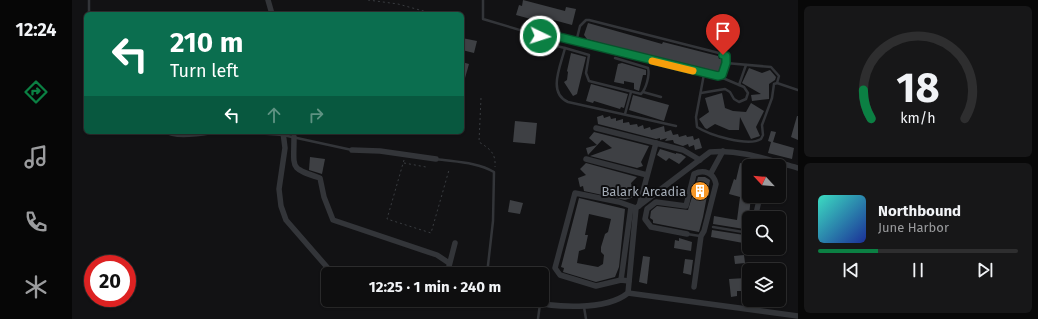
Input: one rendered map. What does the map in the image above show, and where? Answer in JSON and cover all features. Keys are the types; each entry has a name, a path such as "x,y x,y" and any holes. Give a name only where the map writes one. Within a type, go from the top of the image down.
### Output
{"street":[{"path":"268,0 271,12"},
{"path":"596,128 683,150 700,160"},
{"path":"283,134 286,148 279,190 281,206 286,220 327,267"},
{"path":"294,137 294,165 298,171 320,178 324,197 333,220 437,255 449,263"},
{"path":"621,280 626,241 635,207 648,175 656,143"},
{"path":"352,150 380,151 436,160"},
{"path":"711,173 723,151"},
{"path":"629,281 621,280 596,286 560,275 555,268 576,193 635,207 710,152 723,151 752,159"},
{"path":"586,159 648,175"},
{"path":"786,166 798,168"},
{"path":"687,234 651,227 645,219 647,209 656,202 686,206 694,174 705,172 711,173 715,178 716,184 704,231 701,236 694,287"},
{"path":"549,304 584,306 621,299 628,293 635,207"},
{"path":"626,241 633,241"},
{"path":"448,267 455,243"},
{"path":"628,293 798,316"}],"lane":[{"path":"89,0 89,12"},
{"path":"483,0 483,19 540,36 547,34 704,74 718,76 739,84 744,87 748,93 746,100 742,102 734,99 728,90 701,93"},
{"path":"576,42 580,26 586,20 589,20 726,56 726,63 722,75 718,76"},
{"path":"540,36 544,43 589,55 586,73 589,81 637,94 643,92 661,97"},
{"path":"565,48 556,85 557,93 568,102 676,126"},
{"path":"615,58 648,68 649,72 643,92"},
{"path":"704,74 696,117 697,127 702,130 748,143 761,139 763,135 762,125 772,98 772,86 777,83 779,76 771,67 726,63"},
{"path":"739,84 746,65"},
{"path":"777,83 798,90"},
{"path":"625,114 630,92"},
{"path":"170,134 205,134"},
{"path":"283,134 352,150"},
{"path":"436,160 479,166 494,172 493,220 488,267"},
{"path":"713,227 742,232"},
{"path":"687,234 701,236"},
{"path":"584,306 586,319"},
{"path":"538,319 540,307"}],"path":[{"path":"368,0 398,4 427,12"},
{"path":"480,98 479,142 492,151 496,159 494,172"},
{"path":"405,156 387,219 430,233 449,170"},
{"path":"403,163 426,167"}],"building":[{"path":"523,0 565,11 566,7 576,9 572,25 550,19 549,24 516,15 519,5 522,6"},
{"path":"588,23 662,44 663,42 718,56 719,59 723,59 720,72 611,48 609,45 587,39 584,35"},
{"path":"464,38 477,41 474,53 464,50"},
{"path":"571,53 586,57 577,94 573,96 564,82 567,80 567,71"},
{"path":"464,63 469,64 464,82"},
{"path":"622,63 646,70 646,75 643,75 639,91 634,89 634,83 624,81 624,84 614,82 618,64"},
{"path":"749,68 762,73 770,70 776,77 775,80 769,84 769,99 752,101 751,95 761,94 742,83"},
{"path":"591,84 628,94 624,108 621,107 620,109 594,101 593,103 586,101"},
{"path":"722,93 725,108 733,111 746,112 751,103 764,111 756,127 760,136 751,139 740,117 739,130 729,130 715,124 707,129 705,128 699,119 709,112 705,98"},
{"path":"633,95 669,105 664,121 629,110"},
{"path":"603,115 604,118 610,116 611,119 616,118 616,121 623,119 623,123 629,122 630,125 637,124 638,127 643,125 644,129 650,127 651,130 664,126 665,132 671,130 673,135 678,134 679,137 686,135 687,137 693,136 694,140 699,138 702,148 695,150 694,145 689,147 688,144 683,146 674,143 673,140 665,141 667,138 660,140 660,138 656,139 598,124 597,117"},
{"path":"798,116 798,140 791,137"},
{"path":"515,121 537,123 535,144 513,142"},
{"path":"771,131 776,132 773,142 794,148 792,159 768,153 771,142 768,141"},
{"path":"594,132 649,146 641,162 643,166 637,168 590,156 612,148 602,140 588,155 586,148 597,145 589,138"},
{"path":"660,149 681,154 686,157 679,164 669,158 666,161 657,155"},
{"path":"310,157 325,159 322,174 309,170"},
{"path":"586,163 637,177 631,183 634,197 625,200 584,191 583,186 580,187 578,178 586,175 580,169"},
{"path":"740,163 742,164 742,203 750,203 750,211 742,211 742,229 713,224 714,216 737,220 740,197 729,194 734,179 736,180"},
{"name":"Balark Arcadia","path":"698,177 705,177 710,180 699,232 653,223 653,220 650,218 651,211 657,206 688,210"},
{"path":"579,198 625,209 619,267 615,277 596,282 563,272 564,268 561,267","holes":["589,214 611,219 608,232 605,234 601,247 601,252 604,255 603,264 598,267 577,263 579,251 585,249 588,235 585,235"]},
{"path":"510,200 523,203 520,214 508,212"},
{"path":"712,230 742,235 742,243 711,237"},
{"path":"679,238 692,242 691,251 674,248 675,240 679,241"},
{"path":"744,255 745,263 735,264 734,256"},
{"path":"643,256 650,257 647,284 639,282"},
{"path":"685,259 693,260 691,275 683,273"},
{"path":"742,278 742,291 737,291 737,296 731,297 729,279"}],"slow traffic":[{"path":"652,61 693,71"}],"place":[{"name":"Balark Arcadia","path":"700,191"}],"route":[{"path":"540,36 547,34 590,46 704,74 718,76 722,75 725,68 726,56 723,55"}]}
